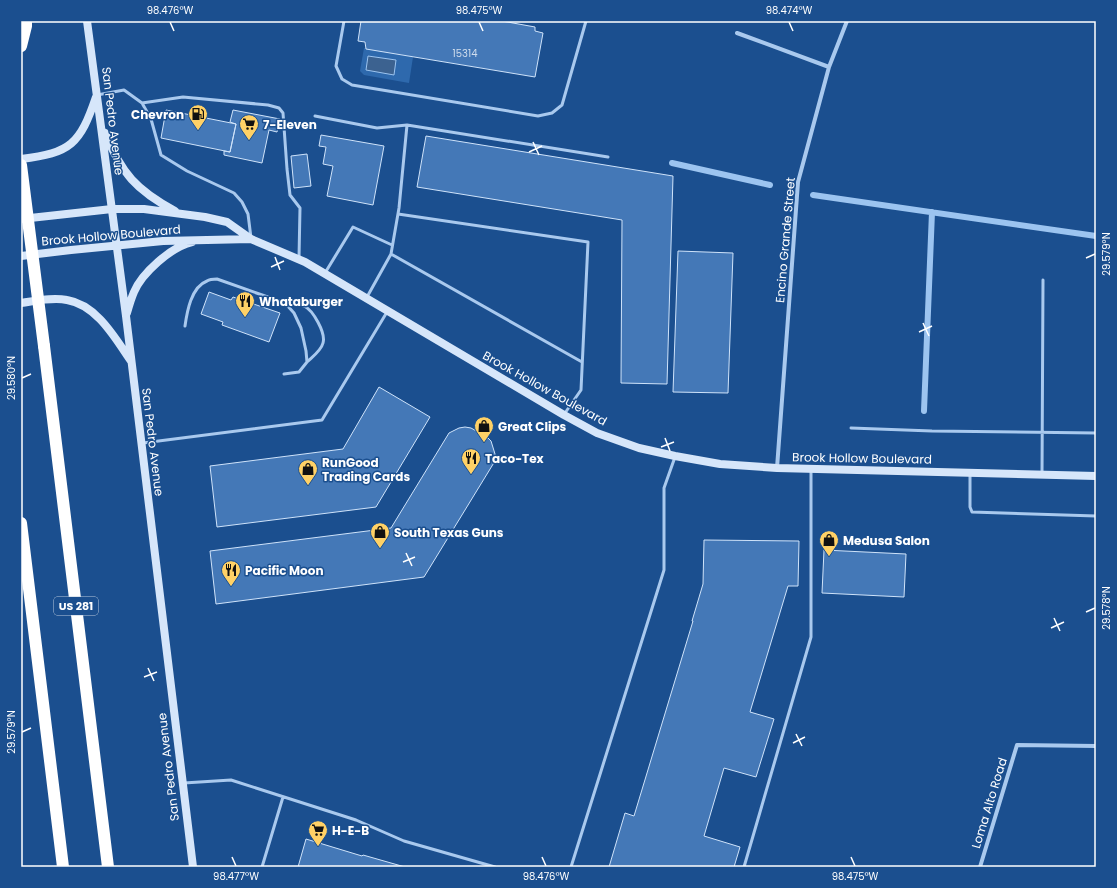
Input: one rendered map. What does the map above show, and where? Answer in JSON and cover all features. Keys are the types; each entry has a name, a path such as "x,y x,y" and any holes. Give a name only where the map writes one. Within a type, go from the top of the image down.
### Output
{"highway":[{"path":"21,46 26,21"},
{"name":"US 281","path":"21,165 108,867"},
{"path":"21,523 63,867"}],"street":[{"name":"San Pedro Avenue","path":"87,21 126,316 193,867"},
{"name":"Encino Grande Street","path":"777,468 798,182 829,67 846,21"},
{"path":"737,34 829,67"},
{"path":"21,159 55,153 70,145 79,136 86,124 97,95"},
{"path":"101,122 113,152 122,167 136,184 152,198 180,213"},
{"name":"Brook Hollow Boulevard","path":"21,220 112,209 144,209 180,213 227,222 251,239 299,260 324,274 564,415 597,433 639,448 720,464 777,468 1096,476"},
{"name":"Brook Hollow Boulevard","path":"21,256 117,245 178,240 251,239"},
{"path":"126,316 134,292 150,270 161,259 181,246 200,240"},
{"path":"21,303 61,299 81,305 102,322 131,361"},
{"name":"Loma Alto Road","path":"980,867 1018,745 1096,746"}],"lane":[{"path":"344,21 336,66 342,79 352,85 538,116 552,113 562,105 586,21"},
{"path":"97,95 124,90 142,103 151,119 161,155 187,171 234,193 242,202 248,214 251,239"},
{"path":"142,103 184,97 268,104 279,108 283,113 290,195 300,208 299,260"},
{"path":"315,116 377,128 407,125 608,157"},
{"path":"366,299 390,254 398,214 407,125"},
{"path":"398,214 588,242 581,390 564,415"},
{"path":"324,274 353,227 392,245"},
{"path":"390,254 582,362"},
{"path":"185,326 187,312 198,287 206,281 217,279 285,303 305,306 314,316 322,332 324,341 321,348 299,372 284,374"},
{"path":"1042,474 1043,280"},
{"path":"285,303 294,313 301,328 307,362"},
{"path":"141,443 322,420 388,311"},
{"path":"851,428 932,431 1096,433"},
{"path":"571,867 664,570 664,488 675,456"},
{"path":"744,867 811,637 811,468"},
{"path":"970,472 970,507 972,512 1096,516"},
{"path":"182,783 231,780 356,820 404,841 495,867"},
{"path":"262,867 283,797"}],"shaded area":[{"path":"364,48 413,57 409,83 364,75 360,71"},
{"path":"368,56 396,60 394,75 366,70"}],"building":[{"path":"361,21 502,21 535,27 535,31 543,33 535,77 366,49 365,42 358,41"},
{"name":"Chevron","path":"166,110 236,124 230,152 161,138"},
{"name":"7-Eleven","path":"233,110 280,119 277,132 269,130 262,163 224,155 224,151 230,152 236,124 230,122"},
{"path":"321,135 384,146 373,205 327,196 333,166 323,164 326,147 319,146"},
{"path":"426,136 673,176 667,384 621,383 622,220 417,187"},
{"path":"307,154 311,186 294,188 291,156"},
{"path":"678,251 733,253 728,393 673,392"},
{"name":"Whataburger","path":"209,292 231,300 233,297 280,313 269,342 222,325 223,322 201,314"},
{"path":"379,387 430,417 376,507 217,527 210,466 343,449"},
{"path":"465,427 471,428 491,441 495,454 495,461 424,577 216,604 210,551 391,528 449,433"},
{"path":"704,540 799,541 798,586 788,586 750,712 774,719 756,777 724,768 704,836 740,847 734,867 609,867 625,813 634,816 693,621 703,584"},
{"path":"824,550 906,554 904,597 822,593"},
{"name":"H-E-B","path":"306,839 362,856 363,855 405,867 298,867"}],"waterway":[{"path":"672,163 770,185"},
{"path":"813,195 1096,236"},
{"path":"924,411 932,212"}],"place":[{"name":"Chevron","path":"198,131"},
{"name":"7-Eleven","path":"249,141"},
{"name":"Whataburger","path":"245,318"},
{"name":"Great Clips","path":"484,443"},
{"name":"Taco-Tex","path":"471,475"},
{"name":"RunGood Trading Cards","path":"308,486"},
{"name":"South Texas Guns","path":"380,549"},
{"name":"Medusa Salon","path":"829,557"},
{"name":"Pacific Moon","path":"231,587"},
{"name":"H-E-B","path":"318,847"}]}
